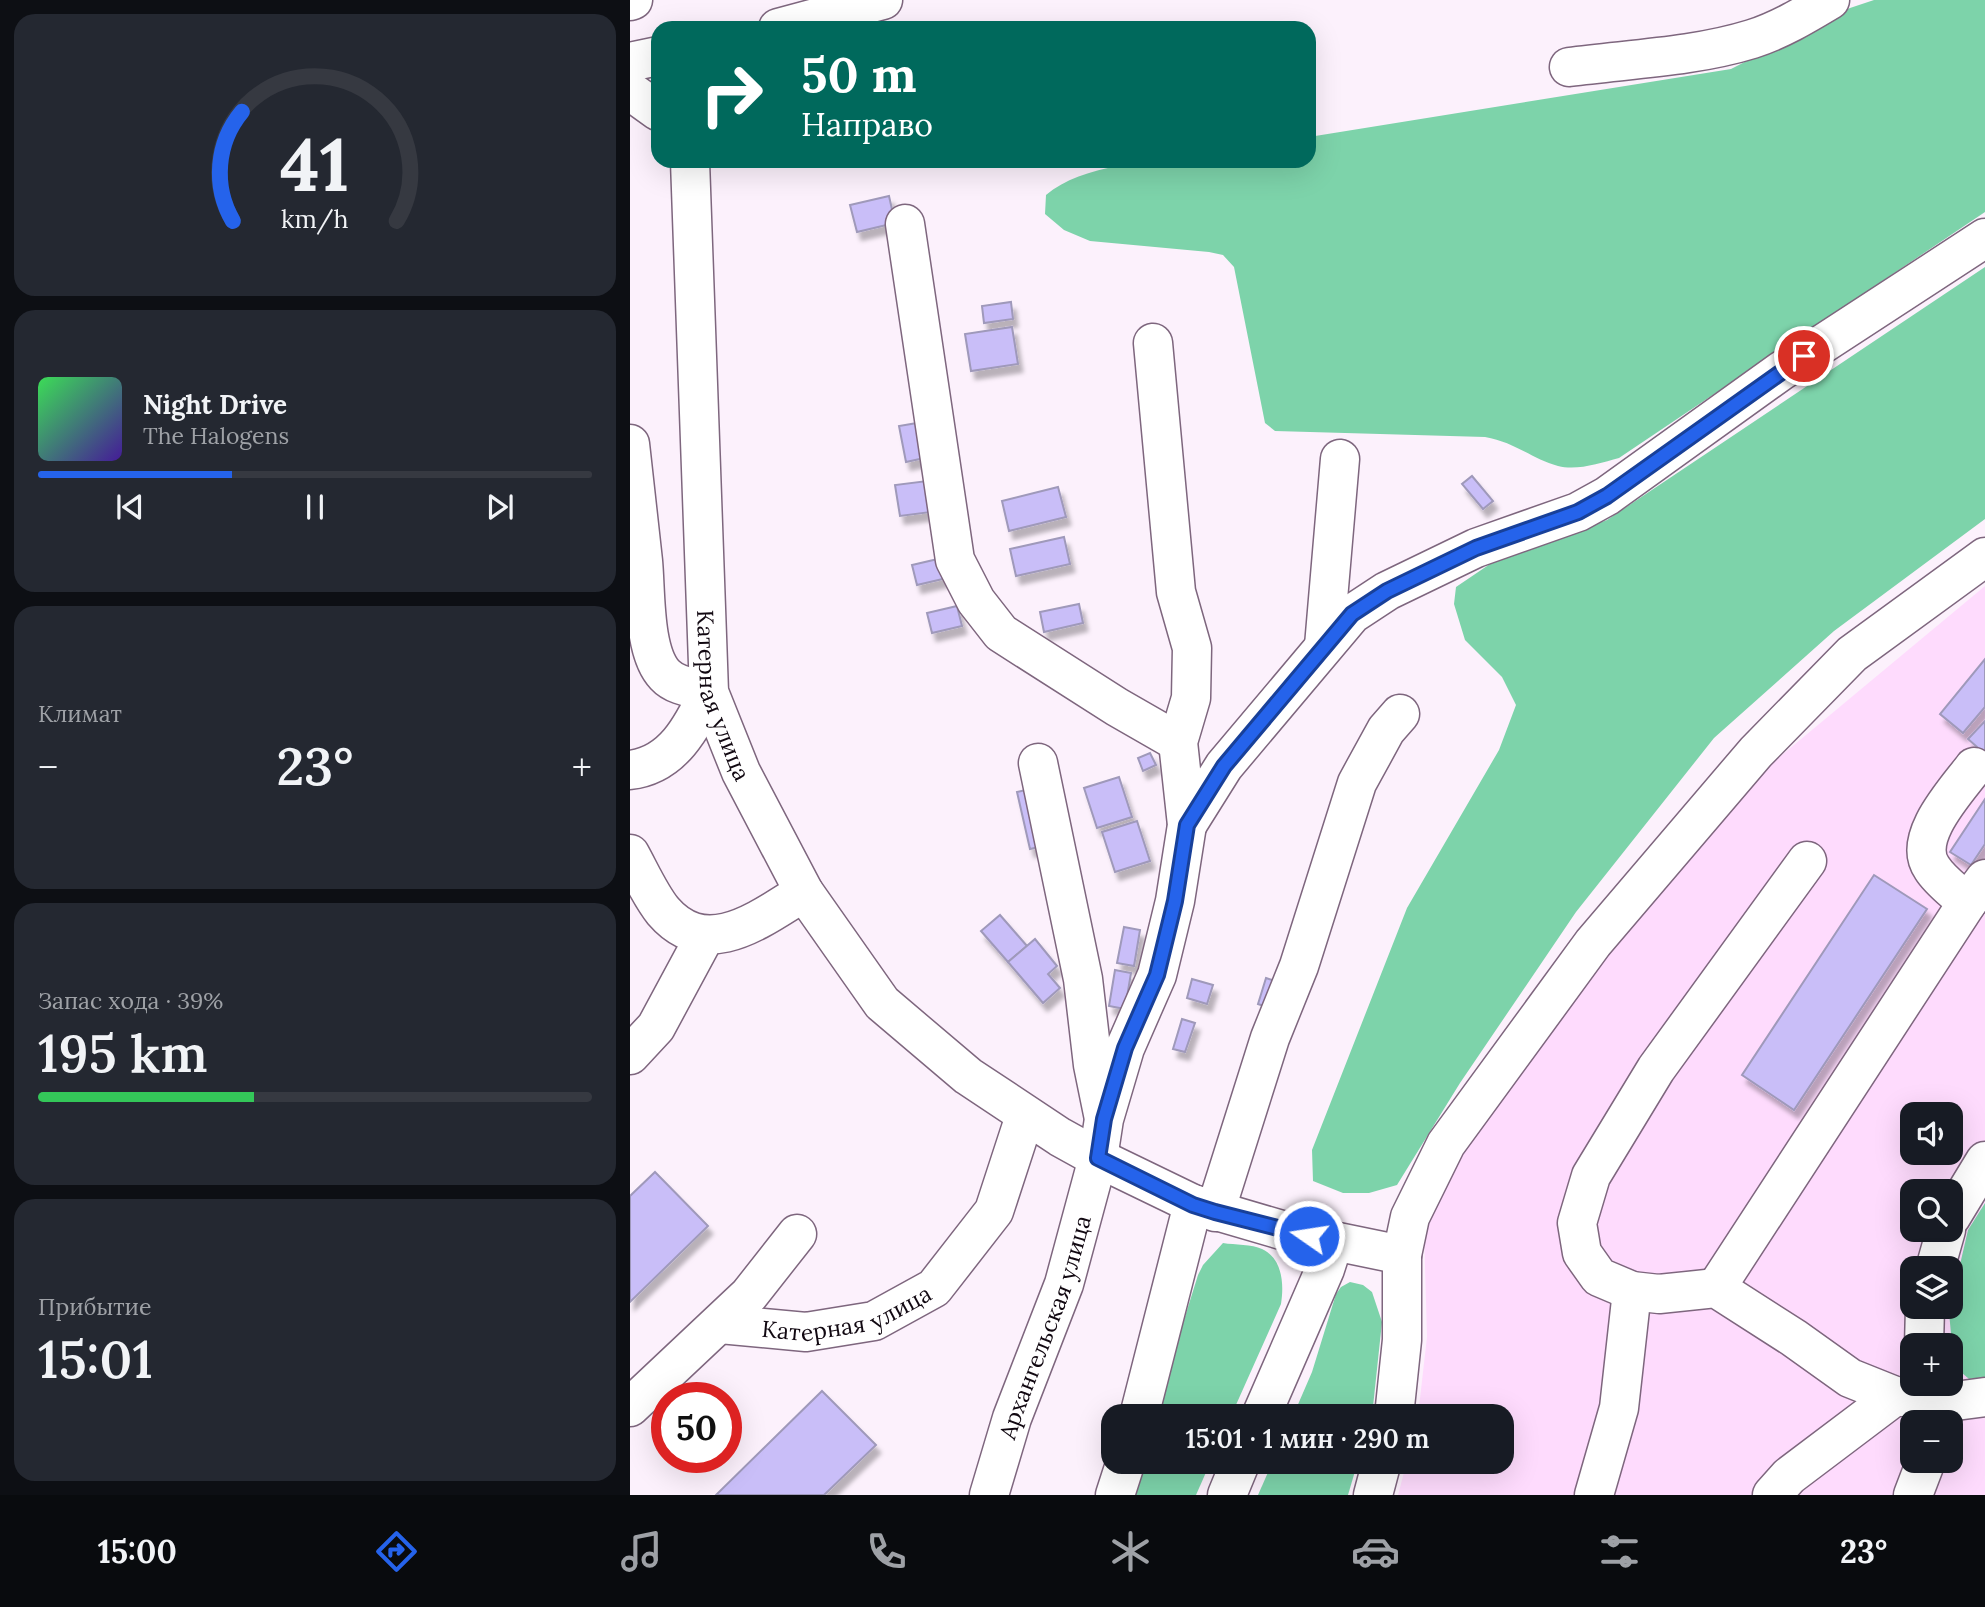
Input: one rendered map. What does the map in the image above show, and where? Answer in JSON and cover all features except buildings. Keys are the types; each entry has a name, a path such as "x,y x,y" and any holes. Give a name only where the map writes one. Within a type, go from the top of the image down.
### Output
{"main road":[{"path":"804,21 883,0"},
{"path":"1569,66 1697,51 1752,39 1790,24 1830,0"},
{"path":"630,62 651,58"},
{"path":"630,91 651,106"},
{"name":"Катерная улица","path":"689,168 709,692 741,772 804,892 882,1003 968,1076 1025,1115 1098,1158 1204,1208 1402,1255"},
{"path":"905,224 955,560 976,601 1001,634 1178,742"},
{"path":"1187,825 1224,766 1352,614 1387,591 1476,548 1578,512 1607,496 1781,371 1985,238"},
{"path":"1104,1119 1125,1048 1157,975 1175,901 1187,825 1178,742 1191,698 1192,648 1176,592 1153,343"},
{"path":"630,444 644,564 647,628 657,664 666,677 680,685 709,692 692,726 671,752 642,769 630,770"},
{"path":"1324,646 1340,459"},
{"path":"1395,1404 1402,1340 1402,1255 1410,1217 1446,1144 1592,943 1756,751 1852,654 1985,557"},
{"path":"1143,1404 1204,1208 1299,967 1357,783 1386,730 1400,714"},
{"path":"1038,763 1083,979 1093,1065 1104,1119"},
{"path":"1716,1288 1976,891 1932,869 1926,856 1926,843 1937,816 1974,767"},
{"path":"630,854 663,911 681,926 705,936 746,927 804,892"},
{"path":"1807,860 1657,1069 1591,1176 1577,1223 1582,1253 1599,1277 1632,1291 1659,1294 1716,1288 1850,1378 1895,1396 1941,1403 1985,1396"},
{"path":"630,1055 656,1027 705,936"},
{"name":"Катерная улица","path":"719,1324 806,1332 874,1321 934,1288 994,1211 1025,1115"},
{"name":"Архангельская улица","path":"989,1495 1012,1418 1064,1284 1098,1158 1104,1119"},
{"path":"1963,1197 1985,1161"},
{"path":"630,1407 719,1324 770,1271 797,1234"},
{"path":"1266,1404 1325,1269 1334,1241"},
{"path":"1594,1495 1619,1408 1632,1291"},
{"path":"1772,1495 1789,1476 1895,1396"},
{"path":"1913,1495 1921,1473"},
{"path":"1115,1495 1122,1474"},
{"path":"1227,1495 1236,1474"},
{"path":"1373,1495 1379,1474"}],"shaded area":[{"path":"1985,586 1985,1495 1398,1495 1404,1474 1514,1474 1514,1404 1419,1404 1427,1337 1424,1230 1458,1145 1607,949 1771,764"}],"green space":[{"path":"1874,0 1985,0 1985,212 1619,458 1604,462 1581,467 1558,466 1496,439 1485,437 1275,431 1265,423 1234,267 1223,255 1090,241 1064,230 1045,214 1046,195 1070,180 1101,170 1316,168 1316,136 1731,69 1850,8"},
{"path":"1985,267 1985,519 1834,631 1714,738 1576,912 1460,1083 1397,1185 1369,1193 1343,1193 1313,1181 1312,1150 1407,908 1499,750 1516,705 1502,677 1465,640 1454,604 1456,587 1490,564 1607,520"},
{"path":"1985,1203 1985,1377 1969,1379 1963,1374 1963,1333 1951,1333 1950,1319 1963,1319 1962,1256 1968,1230"},
{"path":"1223,1243 1262,1249 1269,1253 1278,1266 1282,1289 1281,1304 1236,1404 1158,1404 1198,1275 1203,1265"},
{"path":"1350,1282 1363,1285 1372,1292 1382,1322 1373,1404 1298,1404 1312,1372 1336,1294"},
{"path":"1137,1474 1205,1474 1196,1495 1131,1495"},
{"path":"1267,1474 1354,1474 1348,1495 1258,1495"}],"route":[{"path":"1309,1236 1193,1205 1098,1158 1104,1119 1125,1048 1157,975 1175,901 1187,825 1224,766 1352,614 1387,591 1476,548 1578,512 1607,496 1804,356"}]}
